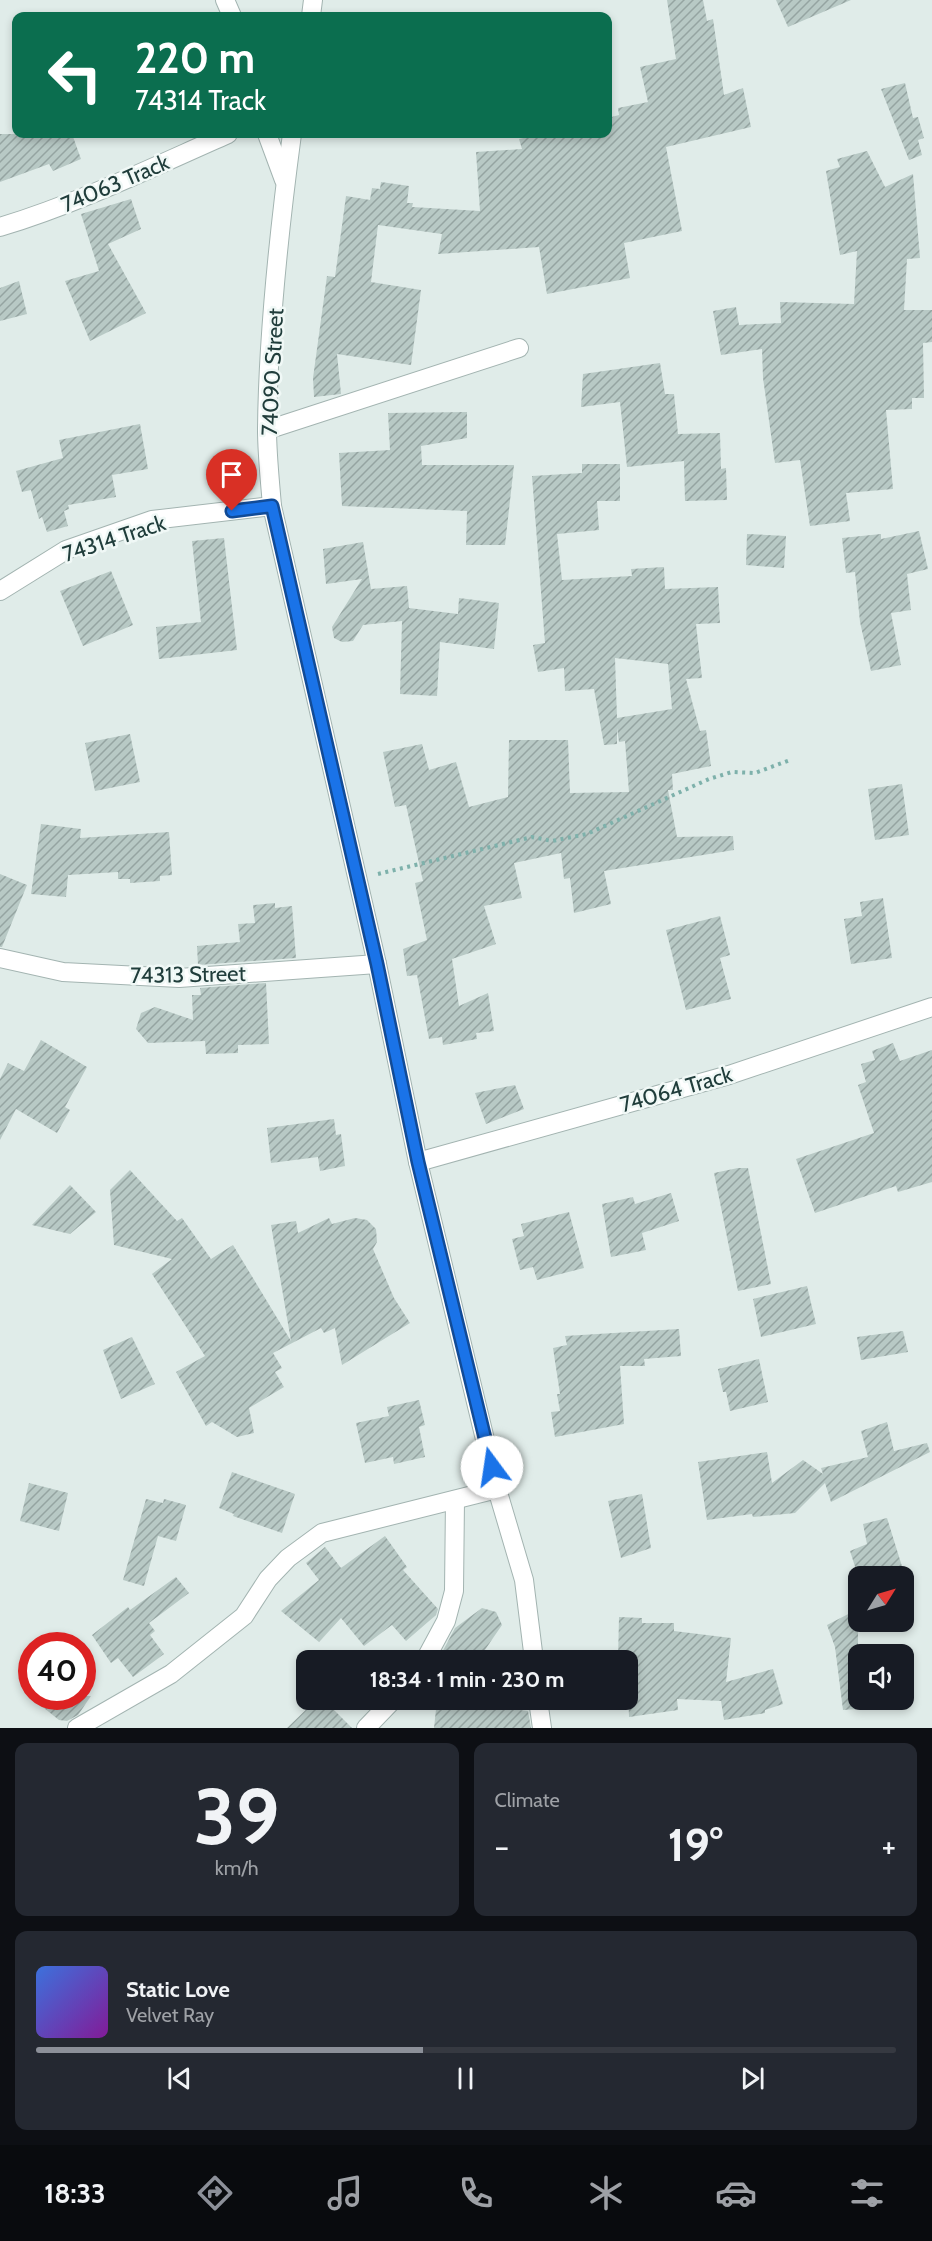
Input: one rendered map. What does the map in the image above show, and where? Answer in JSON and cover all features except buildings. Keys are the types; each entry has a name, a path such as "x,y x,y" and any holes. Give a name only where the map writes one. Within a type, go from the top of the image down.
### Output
{"street":[{"name":"74063 Track","path":"0,227 33,217 219,138"},
{"path":"269,138 284,178 283,200"},
{"name":"74090 Street","path":"291,138 283,200 267,430 272,506 377,964 418,1162 497,1489 524,1580 533,1650"},
{"path":"267,430 519,348"},
{"name":"74314 Track","path":"0,591 66,550 152,520 272,506"},
{"name":"74313 Street","path":"0,958 63,972 179,978 377,964"},
{"name":"74064 Track","path":"418,1162 729,1075 932,1007"},
{"path":"77,1728 171,1674 244,1616 268,1578 288,1557 322,1533 381,1516 497,1489"},
{"path":"430,1650 446,1621 454,1591 455,1500"},
{"path":"366,1728 383,1710"},
{"path":"539,1710 542,1728"}],"path":[{"path":"357,879 532,837 552,841 587,834 709,778 732,772 755,774 790,760"}],"route":[{"path":"232,511 272,506 377,964 418,1162 492,1467"}]}
